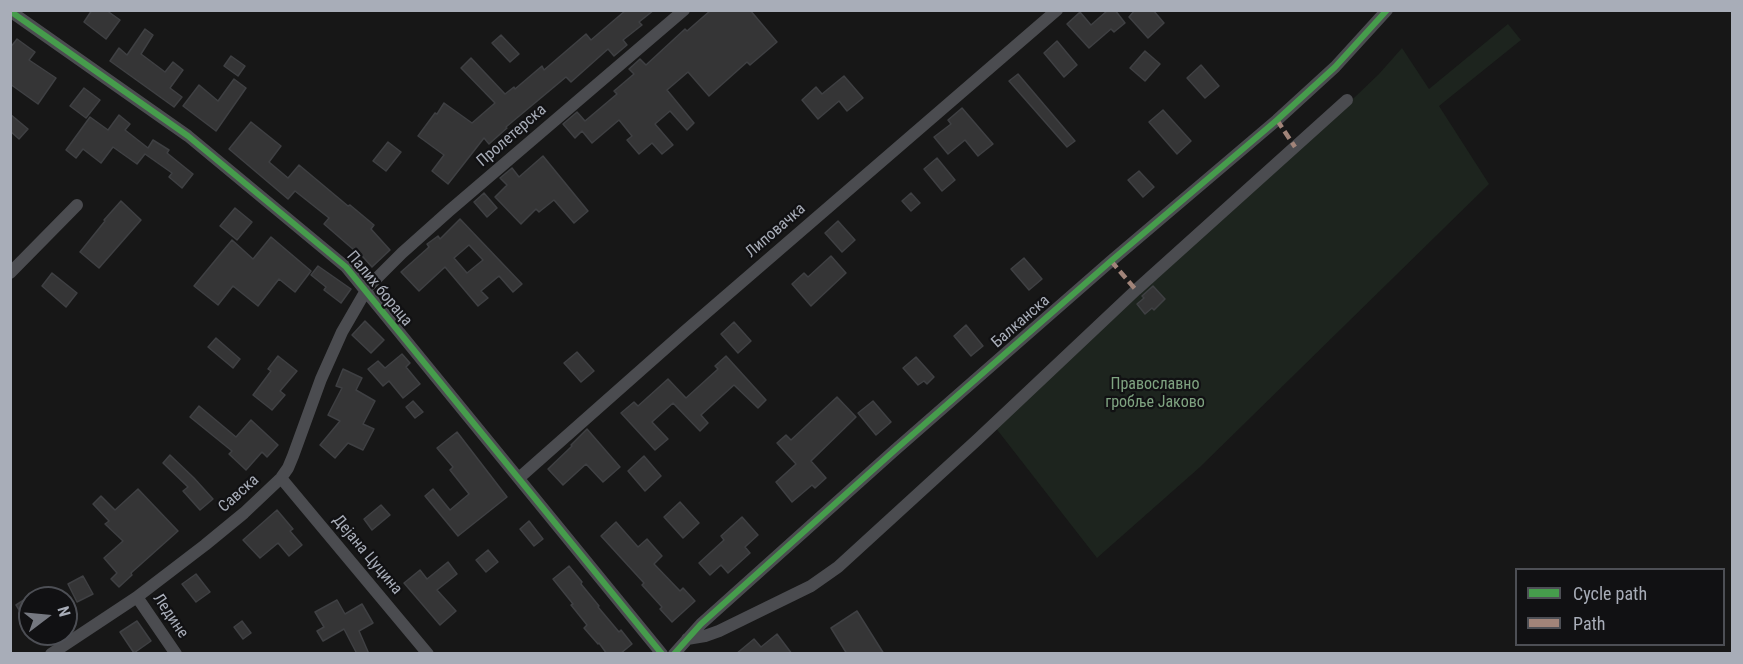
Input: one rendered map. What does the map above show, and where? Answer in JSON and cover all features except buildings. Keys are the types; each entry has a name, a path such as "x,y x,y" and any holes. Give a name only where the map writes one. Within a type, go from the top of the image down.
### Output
{"street":[{"name":"Пролетерска","path":"365,291 449,211 684,10"},
{"name":"Липовачка","path":"519,478 684,332 1057,10"},
{"name":"Балканска","path":"674,654 701,624 895,450 1111,261 1277,120 1335,67 1387,10"},
{"name":"Палих бораца","path":"10,11 188,136 351,272 662,654"},
{"path":"687,639 719,631 811,586 838,567 1136,290 1347,100"},
{"path":"10,273 77,205"},
{"name":"Савска","path":"51,654 137,597 236,519 281,478 288,468 321,379 342,332 365,291"},
{"name":"Дејана Цуцина","path":"281,478 428,654"},
{"name":"Ледине","path":"137,597 176,654"}],"green space":[{"name":"Православно гробље Јаково","path":"1508,24 1521,40 1439,106 1489,184 1200,467 1097,558 995,427 1356,96 1402,48 1429,89"}],"marked path":[{"path":"1277,120 1295,147"},
{"path":"1111,261 1136,290"}],"cycle path":[{"path":"674,654 701,624 895,450 1111,261 1277,120 1335,67 1387,10"},
{"path":"10,11 188,136 346,267 662,654"}]}
